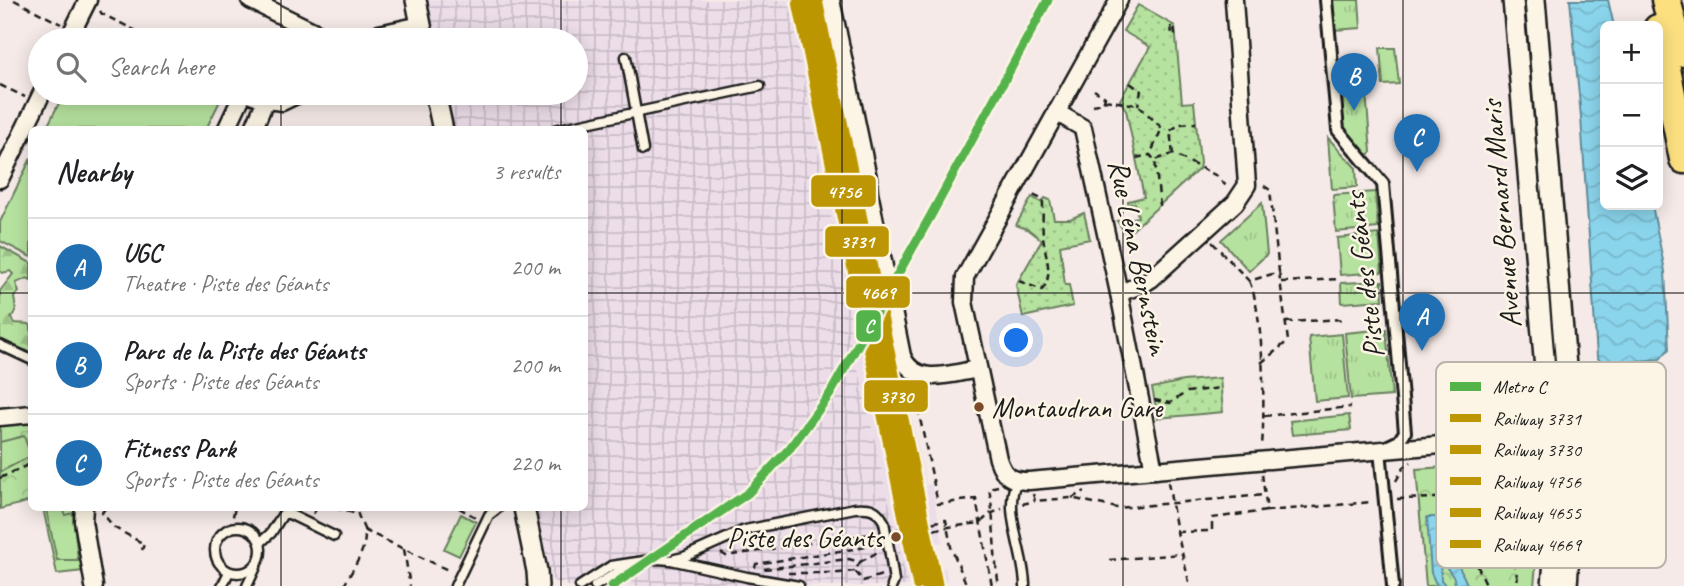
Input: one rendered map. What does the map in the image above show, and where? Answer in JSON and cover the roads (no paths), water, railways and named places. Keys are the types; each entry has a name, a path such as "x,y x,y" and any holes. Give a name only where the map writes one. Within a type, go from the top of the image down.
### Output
{"highway":[{"path":"1654,0 1657,21"},
{"path":"1666,0 1684,68"},
{"path":"1663,53 1684,159"}],"street":[{"path":"250,0 307,28"},
{"path":"416,0 422,28"},
{"path":"831,0 869,177 869,192 902,356 914,372 928,377 978,369"},
{"path":"1119,0 965,277 964,302 1001,468 1010,479 1023,481 1436,445"},
{"path":"1119,293 1152,279 1235,203 1247,185 1234,0"},
{"name":"Piste des Géants","path":"1326,0 1338,130 1383,184 1405,432 1399,441 1380,450"},
{"name":"Avenue Bernard Maris","path":"1513,0 1543,362"},
{"name":"Avenue Bernard Maris","path":"1535,0 1566,362"},
{"path":"75,28 94,4"},
{"path":"0,178 36,105"},
{"path":"228,126 238,105"},
{"path":"255,126 264,105"},
{"path":"438,105 442,126"},
{"name":"Rue Léna Bernstein","path":"1056,112 1083,128 1160,469"},
{"path":"0,417 28,414"},
{"path":"1380,450 1393,586"},
{"path":"83,511 94,586"},
{"path":"525,511 540,581"},
{"path":"1552,586 1553,568"},
{"path":"1567,586 1568,568"}],"lane":[{"path":"626,57 643,150"},
{"path":"573,126 760,86"},
{"path":"0,345 28,358"},
{"path":"1023,481 1012,496 1025,586"},
{"path":"580,586 611,566 671,560 745,530 855,508 868,508 877,510 884,522 894,581 892,586"},
{"path":"455,586 486,522 495,511"},
{"path":"260,543 284,514 334,536"},
{"path":"247,586 259,561 261,552 260,543 254,534 247,528 230,528 216,541 214,550 220,566 229,572 246,572 259,561"},
{"path":"671,560 747,582 799,586"},
{"path":"595,586 636,562"},
{"path":"222,586 229,572"}],"water":[{"path":"1570,0 1608,0 1613,21 1600,21 1600,210 1653,210 1665,271 1669,349 1660,359 1601,362 1597,357 1581,117"},
{"path":"1427,517 1436,517 1436,568 1440,568 1441,580 1446,586 1437,586 1431,573"},
{"path":"1447,568 1460,568 1468,586 1455,586 1454,578"}],"metro line":[{"name":"C","path":"612,586 748,493 790,448 830,394 1048,0"}],"rail line":[{"name":"3731","path":"807,0 928,586"},
{"name":"3730","path":"815,0 935,586"},
{"name":"4669","path":"818,0 938,584"},
{"name":"4655","path":"797,2 917,586"},
{"name":"4756","path":"805,2 924,586"}],"place":[{"name":"Parc de la Piste des Géants","path":"1354,111"},
{"name":"Fitness Park","path":"1417,172"},
{"name":"UGC","path":"1422,351"},
{"name":"Montaudran Gare","path":"979,407"},
{"name":"Piste des Géants","path":"896,537"}]}
